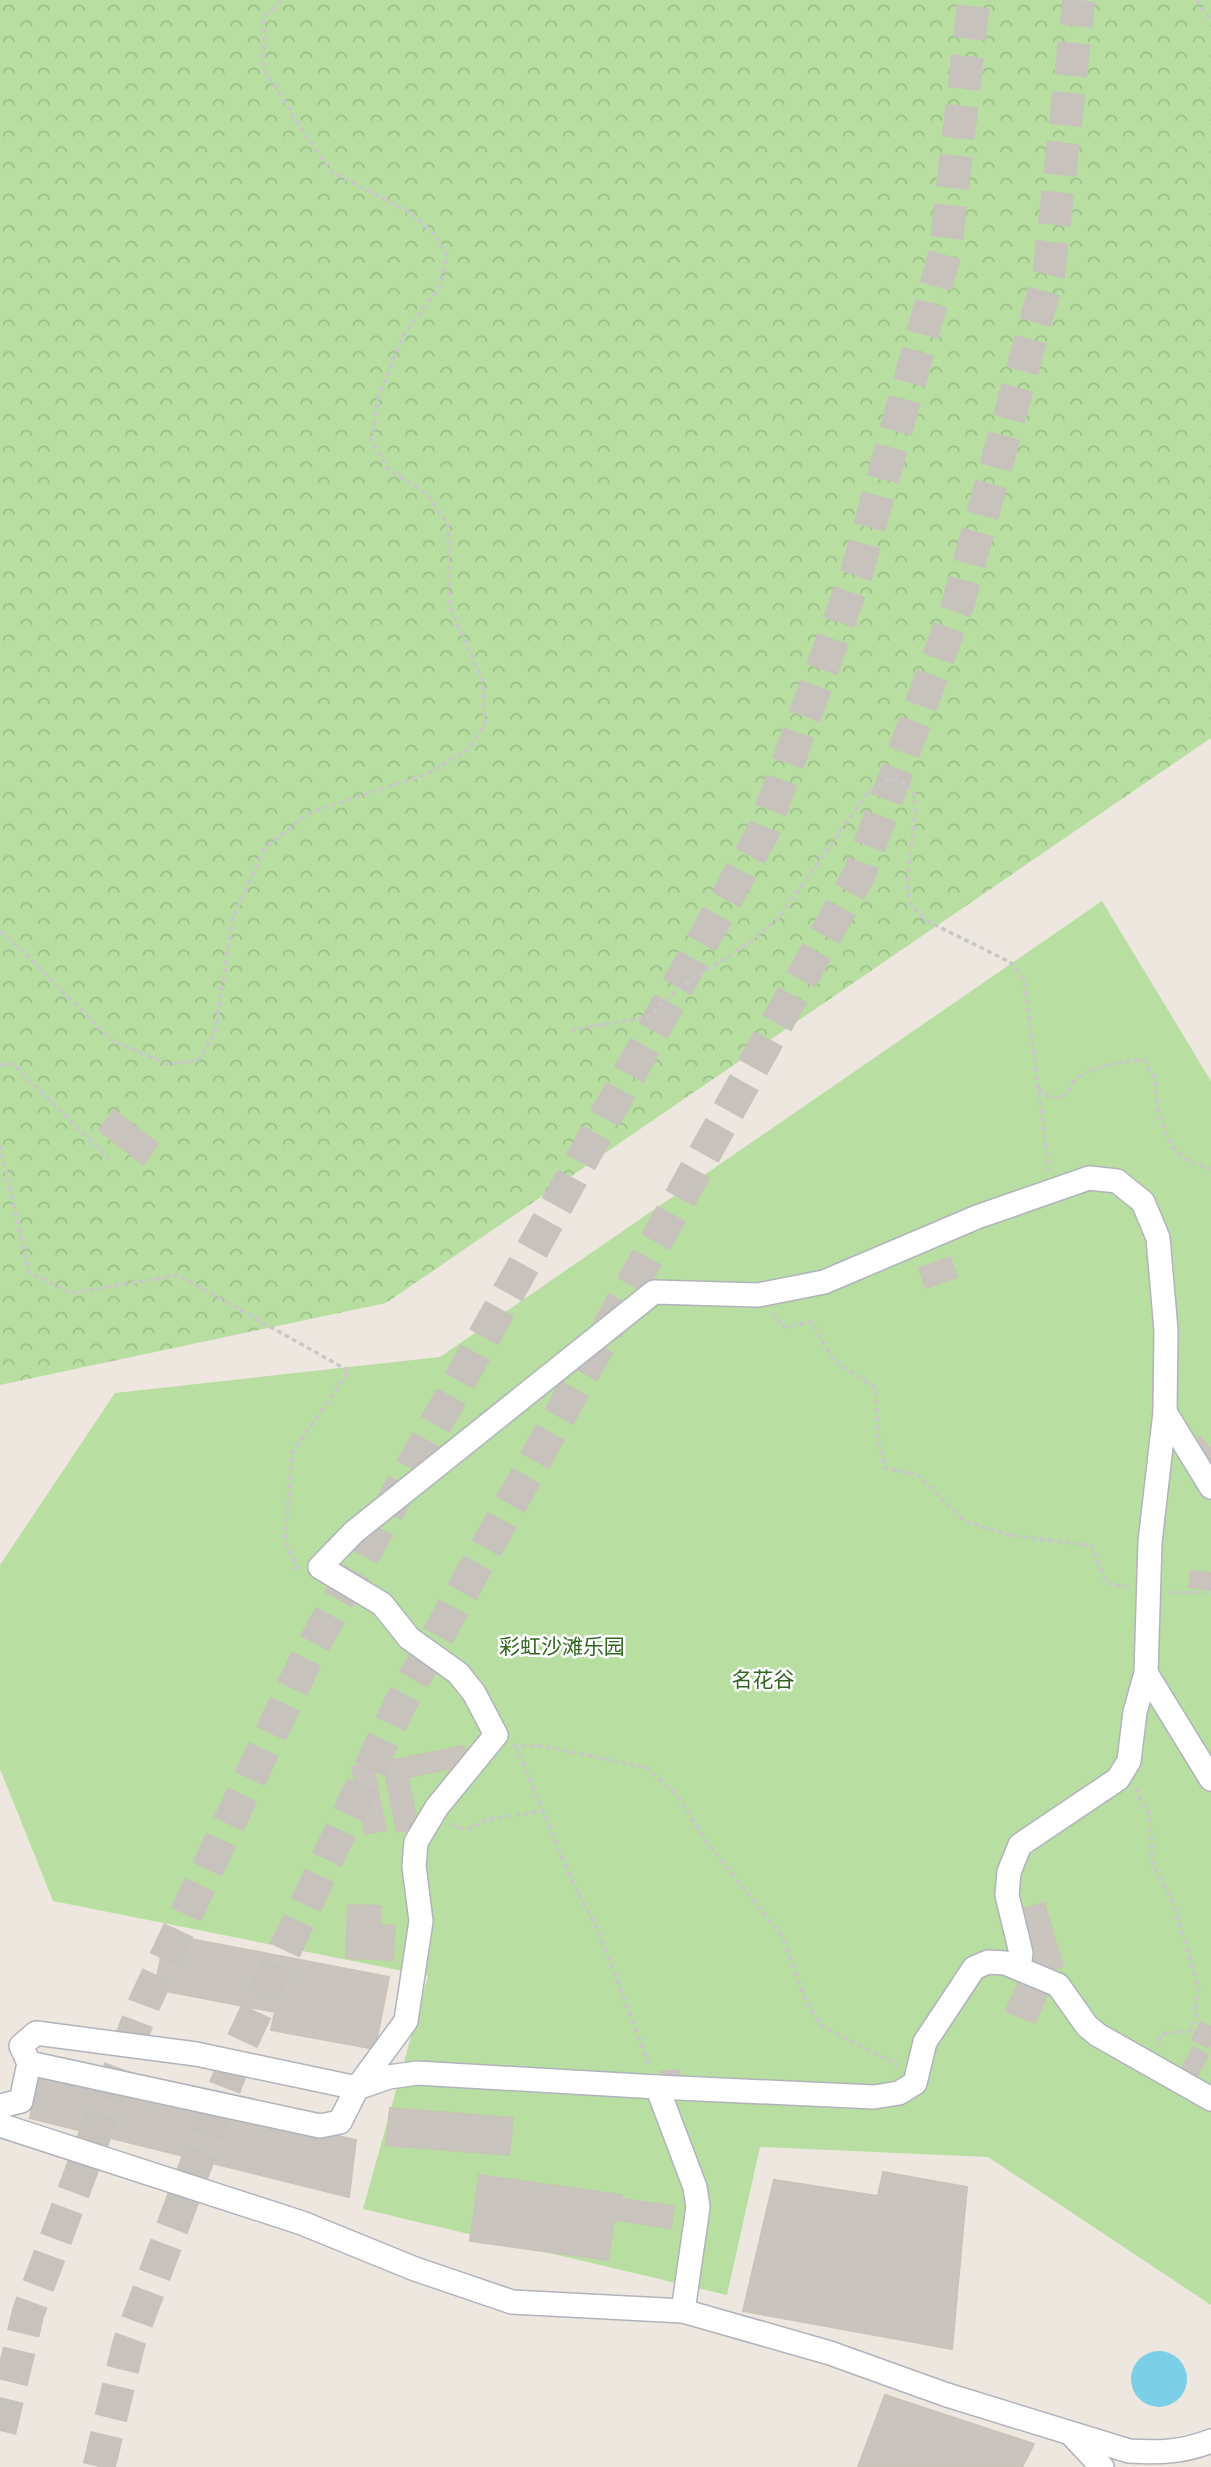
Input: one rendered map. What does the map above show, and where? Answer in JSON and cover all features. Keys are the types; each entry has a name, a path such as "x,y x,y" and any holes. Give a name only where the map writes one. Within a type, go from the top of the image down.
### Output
{"street":[{"path":"29,2063 320,2126 340,2122 356,2088 406,2021 421,1921 414,1866 416,1842 437,1807 496,1734 474,1693 458,1673 409,1638 383,1604 320,1567 354,1532 654,1292 758,1295 824,1282 976,1217 1089,1178 1116,1181 1143,1202 1158,1238 1166,1329 1165,1412 1150,1542 1146,1673 1135,1712 1129,1761 1118,1779 1020,1845 1009,1872 1007,1895 1021,1953 1019,1968"},
{"path":"1165,1412 1211,1487"},
{"path":"1146,1673 1211,1779"},
{"path":"0,2106 21,2101 29,2063 21,2046 36,2033 196,2054 356,2088 388,2077 418,2073 874,2097 900,2093 915,2084 925,2042 974,1968 988,1962 1005,1963 1058,1985 1087,2026 1098,2035 1211,2099"},
{"path":"657,2087 695,2187 698,2207 683,2311"},
{"path":"0,2125 302,2223 415,2269 512,2302 683,2311 830,2354 1072,2435 1129,2451 1156,2453 1193,2449 1211,2441"},
{"path":"1072,2435 1102,2467"}],"path":[{"path":"0,932 111,1040 167,1064 198,1061 215,1033 233,918 264,849 309,813 427,774 469,750 485,723 483,682 449,605 448,524 427,494 388,469 371,440 379,396 403,335 441,285 447,255 436,236 411,213 332,172 307,139 264,69 264,17 282,0"},
{"path":"1197,0 1211,22"},
{"path":"571,1030 648,1017 678,989 748,943 779,918 869,791 887,779 897,779 914,791 915,812 907,886 911,904 925,920 1010,962 1024,979 1052,1191"},
{"path":"1038,1088 1048,1097 1059,1098 1068,1093 1072,1083 1090,1071 1134,1059 1145,1060 1155,1080 1158,1112 1172,1147 1188,1161 1211,1169"},
{"path":"0,1065 13,1064 108,1159"},
{"path":"0,1145 29,1272 71,1293 178,1275 349,1371 292,1453 285,1541 296,1569 320,1567"},
{"path":"758,1295 784,1327 812,1322 833,1360 876,1388 879,1447 885,1468 918,1475 964,1521 1009,1535 1093,1546 1106,1583 1136,1588 1149,1586 1168,1593 1211,1592"},
{"path":"496,1734 516,1746 544,1746 647,1768 677,1795 708,1844 782,1936 804,1996 820,2025 901,2066 920,2059"},
{"path":"516,1746 572,1881 597,1928 657,2087"},
{"path":"1129,1761 1138,1795 1150,1814 1152,1862 1173,1903 1199,1990 1195,2007 1197,2016 1190,2031"},
{"path":"437,1807 457,1828 469,1829 486,1820 543,1811"}],"green space":[{"path":"0,0 1211,0 1211,738 386,1303 0,1385"},
{"name":"名花谷","path":"1102,901 1211,1081 1211,2305 988,2157 760,2147 727,2295 363,2209 428,1976 53,1901 0,1769 0,1565 115,1393 440,1357"}],"water":[{"path":"1159,2351 1170,2353 1179,2359 1185,2368 1185,2390 1179,2399 1170,2405 1159,2407 1148,2405 1139,2399 1133,2390 1131,2379 1133,2368 1139,2359 1148,2353"}],"building":[{"path":"114,1110 158,1144 143,1164 99,1130"},
{"path":"950,1257 957,1277 926,1288 919,1268"},
{"path":"1200,1437 1211,1449 1211,1466 1190,1446"},
{"path":"1191,1571 1211,1573 1211,1590 1189,1587"},
{"path":"464,1746 468,1765 408,1777 404,1758"},
{"path":"404,1758 418,1828 397,1832 383,1762"},
{"path":"372,1763 386,1830 365,1834 352,1767"},
{"path":"1044,1903 1063,1966 1036,1974 1018,1911"},
{"path":"348,1905 381,1906 380,1925 395,1926 393,1960 346,1958"},
{"path":"165,1934 389,1977 375,2049 271,2030 275,2012 155,1989"},
{"path":"1019,1981 1048,1993 1035,2023 1006,2011"},
{"path":"1201,2022 1211,2027 1211,2042 1208,2048 1192,2039"},
{"path":"1193,2047 1208,2055 1192,2086 1177,2078"},
{"path":"40,2069 356,2140 349,2197 30,2118"},
{"path":"679,2070 680,2080 661,2082 660,2072"},
{"path":"390,2108 513,2118 509,2155 386,2145"},
{"path":"883,2172 967,2187 952,2349 743,2311 774,2180 878,2196"},
{"path":"479,2175 622,2195 622,2199 674,2206 671,2228 614,2220 608,2260 470,2241"},
{"path":"885,2395 1034,2444 1022,2467 858,2467"}],"tunnel":[{"path":"0,2431 28,2313 144,2004 307,1657 763,832 857,572 945,253 974,0"},
{"path":"99,2467 129,2343 241,2044 400,1704 859,875 958,604 1049,273 1079,0"}],"park label":[{"name":"彩虹沙滩乐园","path":"562,1646"}]}
